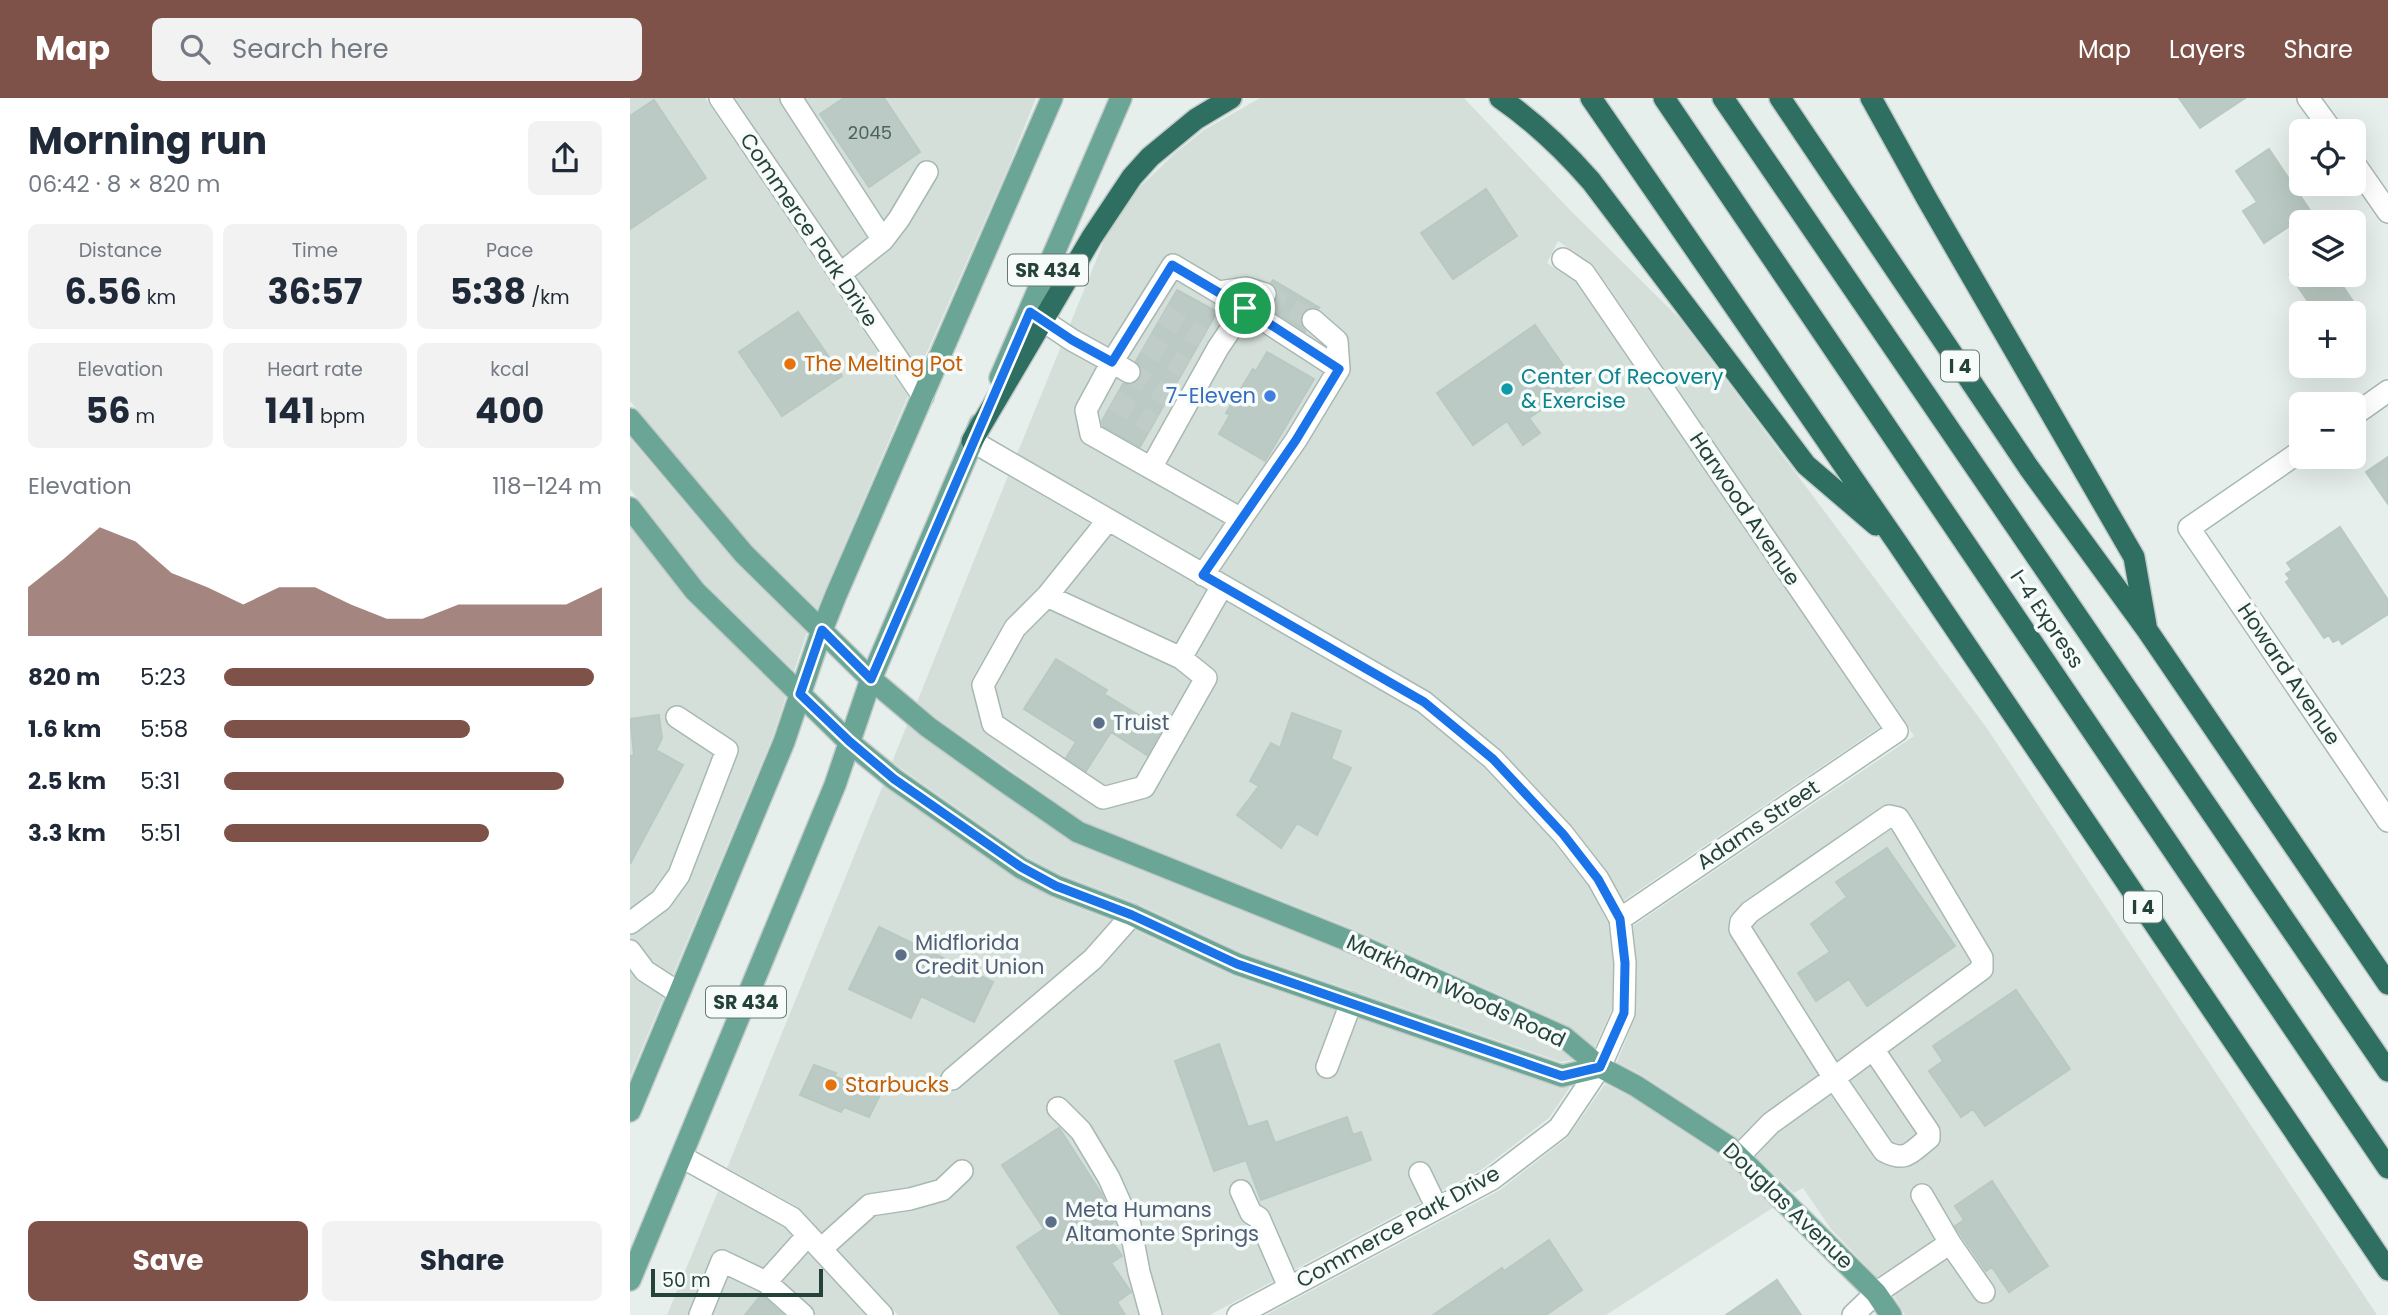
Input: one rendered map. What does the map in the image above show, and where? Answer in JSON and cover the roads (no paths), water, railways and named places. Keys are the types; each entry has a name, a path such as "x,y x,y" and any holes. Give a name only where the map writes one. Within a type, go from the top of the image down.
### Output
{"highway":[{"path":"972,441 1037,317 1132,177 1150,157 1196,119 1231,98"},
{"path":"1500,98 1548,134 1591,181 1806,465 1898,544"},
{"name":"I 4","path":"1591,98 1898,544 2388,1270"},
{"name":"I-4 Express","path":"1664,98 2388,1168"},
{"name":"I-4 Express","path":"1723,98 2388,1071"},
{"name":"I 4","path":"1780,98 2029,468 2147,630 2388,984"},
{"path":"1871,98 2134,557 2147,630"}],"main road":[{"name":"SR 434","path":"630,1111 784,742 822,630 1052,98"},
{"name":"SR 434","path":"1037,317 1121,98"},
{"name":"Markham Woods Road","path":"630,419 744,554 871,679 928,727 1078,832 1349,941 1564,1037 1600,1067"},
{"name":"SR 434","path":"630,1280 835,785 871,679 972,441"},
{"name":"Markham Woods Road","path":"630,508 695,591 849,741 894,779 1021,867 1056,886 1132,915 1237,964 1562,1076 1600,1067"},
{"name":"Douglas Avenue","path":"1600,1067 1636,1086 1728,1146 1877,1293 1891,1315"}],"street":[{"name":"Commerce Park Drive","path":"720,98 923,396"},
{"path":"791,98 883,240"},
{"path":"2308,98 2323,119"},
{"path":"840,274 883,240 900,219 927,172"},
{"path":"2366,180 2388,212"},
{"name":"Harwood Avenue","path":"1563,259 1584,273 1897,731"},
{"path":"1241,519 1091,434 1086,410 1105,395 1155,309 1172,265 1339,369"},
{"path":"1219,292 1245,288 1265,294"},
{"path":"1151,468 1161,429 1210,343 1245,308"},
{"path":"1037,317 1121,367"},
{"path":"1181,658 1241,519 1296,440 1339,369 1337,341 1313,320"},
{"path":"2366,407 2388,391"},
{"name":"Commerce Park Drive","path":"972,441 1424,702 1493,759 1563,834 1598,879 1620,919 1625,963 1624,1013 1600,1067 1559,1128 1492,1179 1238,1315"},
{"name":"Howard Avenue","path":"2289,459 2189,528 2388,821"},
{"path":"1047,596 1181,658 1206,678 1144,787 1103,798 993,723 983,685 1015,628 1047,596 1108,520"},
{"path":"630,923 661,900 679,875 727,750 677,718"},
{"name":"Adams Street","path":"1620,919 1897,731"},
{"path":"1739,1156 1771,1123 1834,1078 1873,1049 1973,978 1982,969 1982,958 1905,829 1898,818 1889,816 1750,912 1741,922 1741,929 1834,1078 1884,1151 1897,1158 1906,1156 1929,1138 1929,1132 1873,1049"},
{"path":"952,1079 1093,959 1132,915"},
{"path":"630,951 645,971 679,993"},
{"path":"1327,1067 1351,1003"},
{"path":"1058,1108 1081,1131 1109,1178 1130,1225 1151,1315"},
{"path":"682,1157 792,1217 882,1315"},
{"path":"766,1282 815,1242 870,1206 942,1190 962,1171"},
{"path":"1420,1173 1437,1208"},
{"path":"1241,1191 1251,1213 1259,1218 1289,1287"},
{"path":"1922,1195 1950,1243 1984,1292"},
{"path":"1853,1315 1877,1293 1950,1243"},
{"path":"700,1315 722,1261 766,1282 803,1315"}],"tunnel":[{"path":"1265,294 1313,320"},
{"path":"1163,314 1202,338"},
{"path":"1146,343 1185,368"},
{"path":"1129,372 1169,397"},
{"path":"1114,400 1153,424"}],"place":[{"name":"The Melting Pot","path":"790,364"},
{"name":"Center Of Recovery & Exercise","path":"1507,389"},
{"name":"7-Eleven","path":"1270,396"},
{"name":"Truist","path":"1099,723"},
{"name":"Midflorida Credit Union","path":"901,955"},
{"name":"Starbucks","path":"831,1085"},
{"name":"Meta Humans Altamonte Springs","path":"1051,1222"}]}
